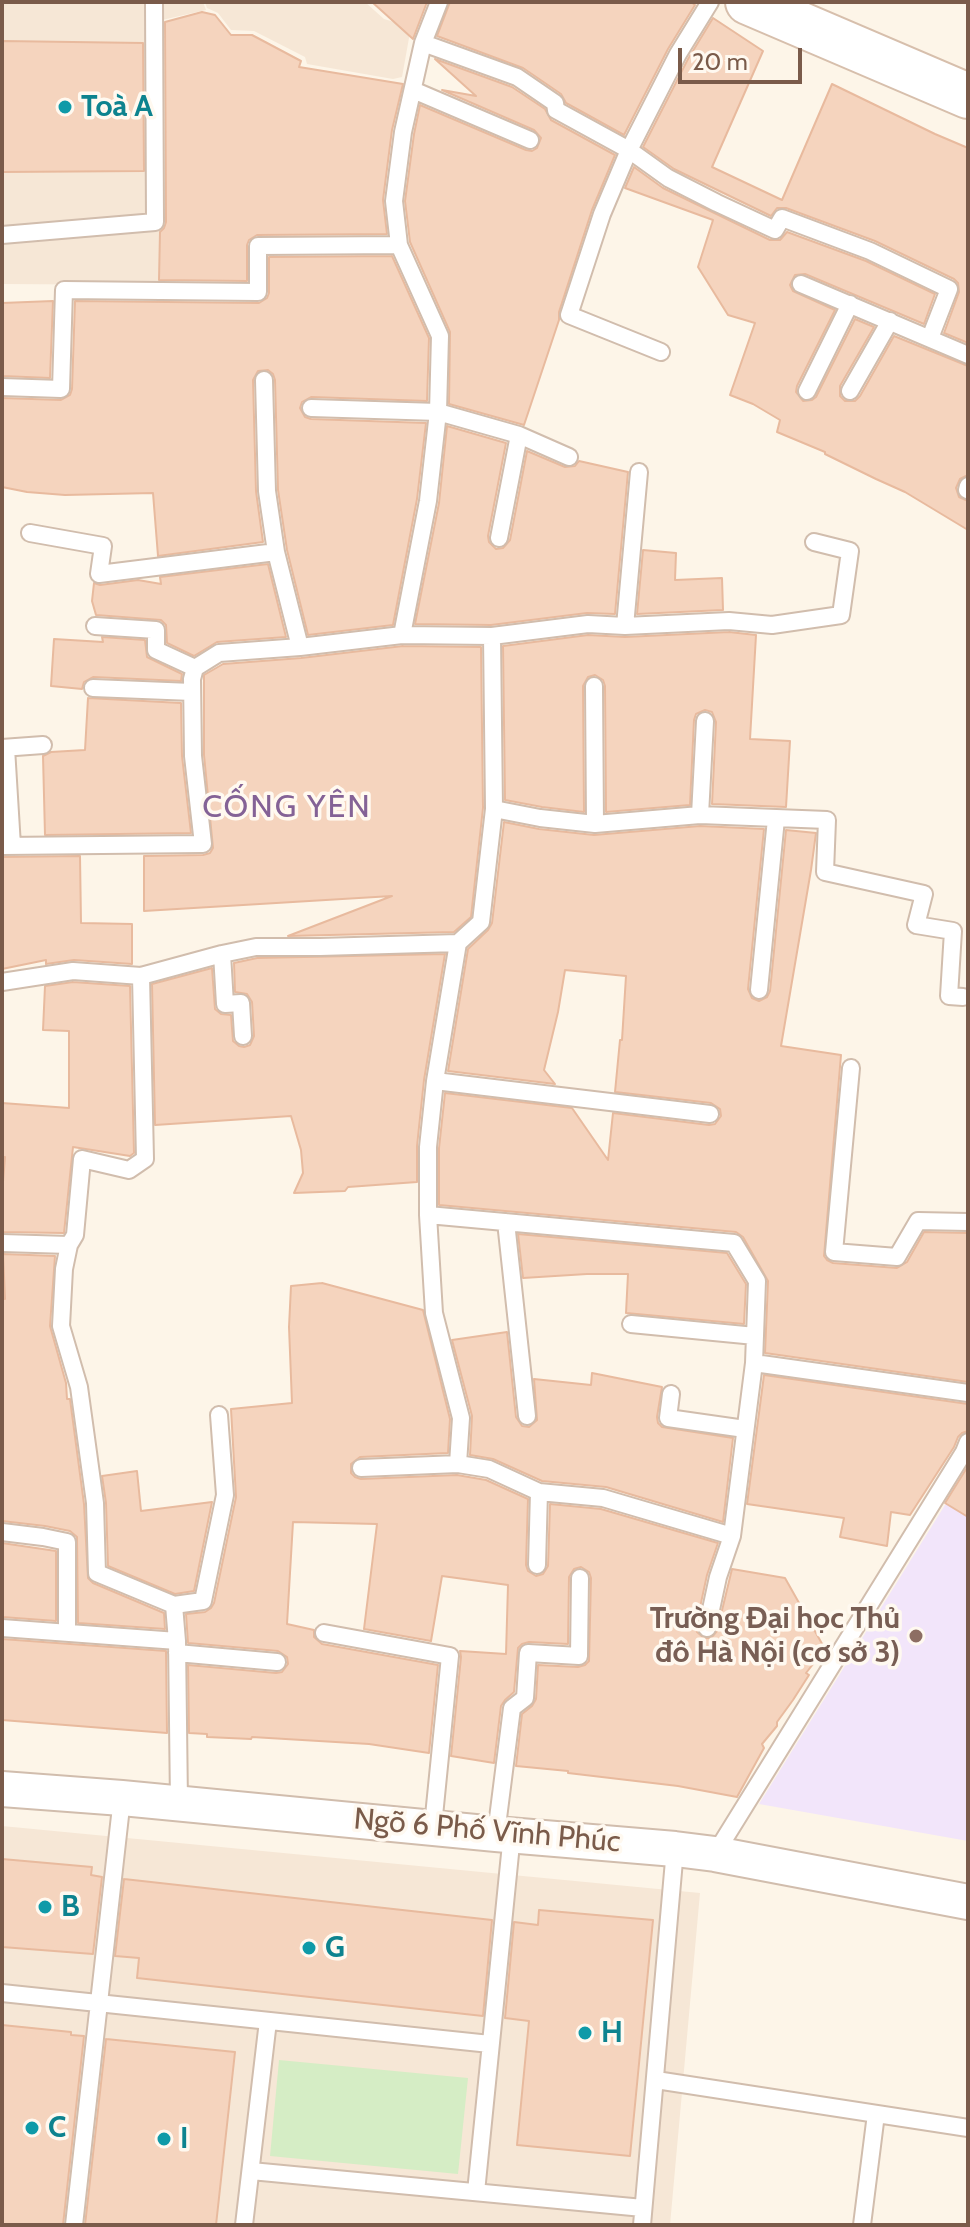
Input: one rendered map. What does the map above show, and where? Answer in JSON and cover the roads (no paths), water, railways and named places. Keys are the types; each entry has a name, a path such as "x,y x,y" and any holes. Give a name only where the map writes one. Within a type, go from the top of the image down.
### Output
{"main road":[{"path":"769,6 968,96"}],"street":[{"name":"Ngõ 6 Phố Vĩnh Phúc","path":"2,1789 675,1849 968,1902"}],"lane":[{"path":"2,235 155,222 154,2"},
{"path":"402,635 428,501 438,412 440,336 399,245 394,201 403,132 423,43 439,2"},
{"path":"661,352 569,315 602,214 629,150 678,54 710,2"},
{"path":"423,43 517,77 555,103 556,110 629,150 668,178 775,230 782,218 870,251 949,289 930,338"},
{"path":"413,90 530,140"},
{"path":"2,387 61,389 64,290 258,292 258,246 399,245"},
{"path":"801,284 968,355"},
{"path":"807,391 850,304"},
{"path":"850,391 890,321"},
{"path":"264,380 267,491 276,552 300,647"},
{"path":"311,408 438,412 519,435 569,457"},
{"path":"499,538 519,435"},
{"path":"625,626 639,472"},
{"path":"30,533 103,546 99,574 276,552"},
{"path":"195,668 219,653 402,635 492,636 588,624 625,626 729,621 772,625 841,615 850,551 814,542"},
{"path":"95,626 156,630 156,650 195,668"},
{"path":"458,1464 461,1418 434,1313 428,1215 428,1147 435,1081 458,943 481,922 494,809 492,636"},
{"path":"43,745 4,748 7,846 203,844 193,756 192,692 195,668"},
{"path":"594,686 595,824"},
{"path":"93,688 192,692"},
{"path":"700,815 705,721"},
{"path":"494,809 595,824 700,815 827,820 825,872 924,894 916,925 953,931 949,996 963,997"},
{"path":"759,990 776,819"},
{"path":"2,982 73,971 141,976 256,947 458,943"},
{"path":"222,954 225,1004 241,1003 243,1036"},
{"path":"141,976 145,1159 129,1170 82,1159 75,1235 69,1245 64,1269 61,1326 79,1387 95,1503 97,1573 174,1605 203,1601 225,1495 219,1415"},
{"path":"851,1068 834,1252 897,1257 918,1221 968,1222"},
{"path":"435,1081 710,1114"},
{"path":"428,1215 734,1243 757,1281 754,1363 732,1536 718,1577 707,1628"},
{"path":"506,1222 527,1416"},
{"path":"2,1243 69,1245"},
{"path":"631,1324 755,1336"},
{"path":"754,1363 968,1393"},
{"path":"671,1394 668,1418 745,1429"},
{"path":"715,1854 968,1442"},
{"path":"361,1468 458,1464 489,1469 539,1492 603,1498 732,1536"},
{"path":"537,1565 539,1492"},
{"path":"2,1532 67,1542 67,1633"},
{"path":"476,2192 490,2044 512,1708 525,1698 528,1653 579,1656 580,1578"},
{"path":"174,1605 179,1803"},
{"path":"2,1628 67,1633 277,1662"},
{"path":"324,1633 450,1656 433,1826"},
{"path":"74,2225 122,1798"},
{"path":"642,2225 675,1849"},
{"path":"2,1993 490,2044"},
{"path":"244,2225 268,2021"},
{"path":"656,2080 968,2128"},
{"path":"862,2225 876,2114"},
{"path":"251,2171 643,2208"}],"place":[{"name":"Toà A","path":"65,107"},
{"name":"Trường Đại học Thủ đô Hà Nội (cơ sở 3)","path":"916,1636"},
{"name":"B","path":"45,1907"},
{"name":"G","path":"309,1948"},
{"name":"H","path":"585,2033"},
{"name":"C","path":"32,2128"},
{"name":"I","path":"164,2139"}],"district":[{"name":"CỐNG YÊN","path":"287,808"}]}
